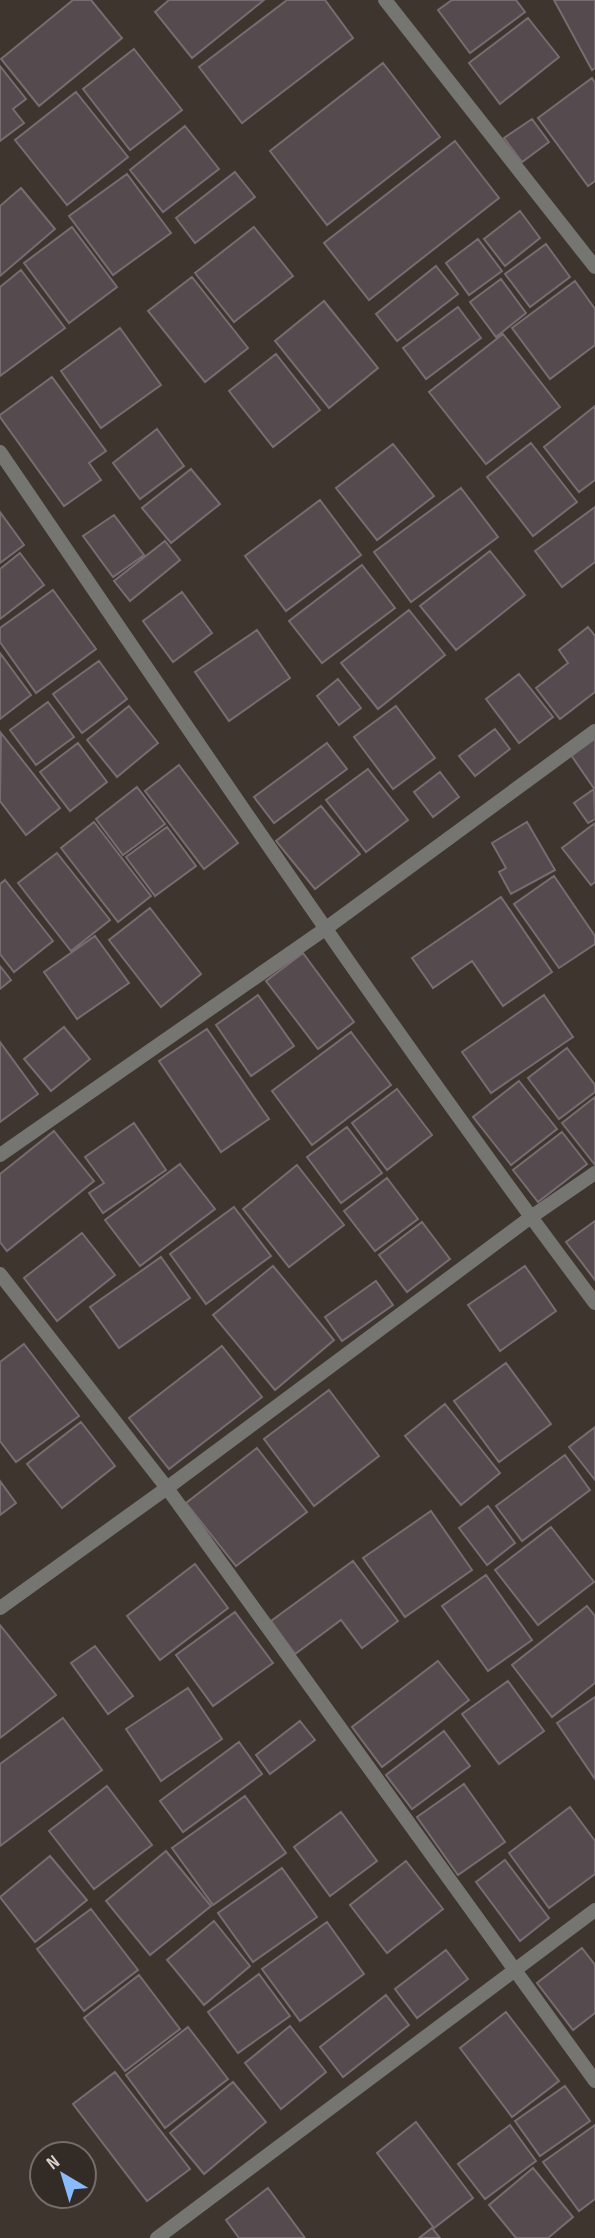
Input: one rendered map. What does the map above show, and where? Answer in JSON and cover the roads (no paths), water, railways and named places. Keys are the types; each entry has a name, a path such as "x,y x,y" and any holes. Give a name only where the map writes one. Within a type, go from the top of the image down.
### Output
{"street":[{"path":"385,0 595,267"},
{"path":"0,452 326,929 595,1303"},
{"path":"0,1155 326,929 595,731"},
{"path":"0,1608 167,1488 531,1217 595,1173"},
{"path":"0,1273 167,1488 595,2081"},
{"path":"157,2238 595,1910"}]}
